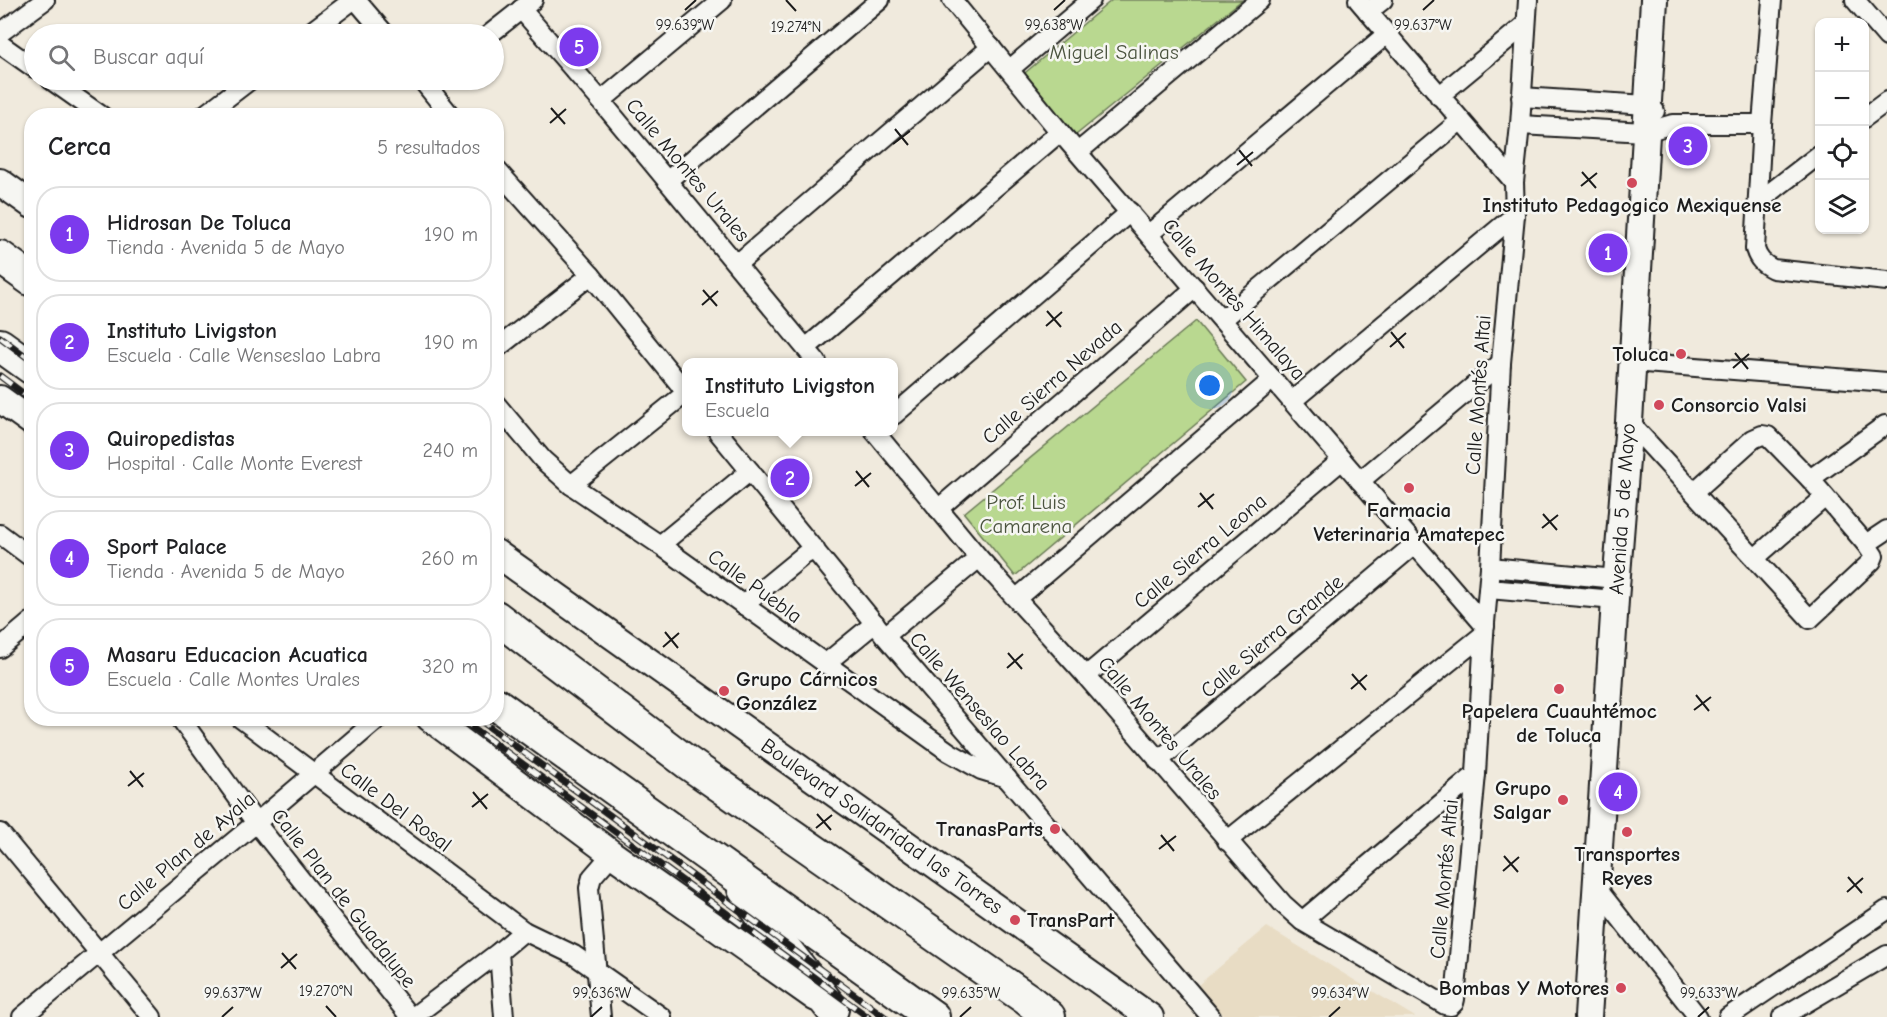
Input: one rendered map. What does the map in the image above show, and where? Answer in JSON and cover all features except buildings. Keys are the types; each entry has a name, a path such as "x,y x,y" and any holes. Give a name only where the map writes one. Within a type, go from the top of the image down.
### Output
{"highway":[{"path":"0,257 24,274"},
{"path":"0,345 24,362"},
{"path":"504,613 522,636"},
{"path":"504,623 688,763 1038,1008 1058,1017"},
{"path":"504,710 933,1017"},
{"path":"734,874 777,939 838,1013"}],"main road":[{"name":"Avenida 5 de Mayo","path":"1588,1017 1595,886 1629,422 1654,0"},
{"path":"0,182 24,199"},
{"path":"0,399 24,416"},
{"name":"Boulevard Solidaridad las Torres","path":"504,559 1150,1017"},
{"path":"441,726 612,854 838,1013"}],"street":[{"path":"0,33 45,0"},
{"path":"322,24 355,0 376,24"},
{"path":"601,101 722,0"},
{"path":"667,181 880,0"},
{"name":"Calle Montes Himalaya","path":"952,0 1060,132 1223,319 1415,544 1485,630"},
{"path":"1010,69 1091,0"},
{"path":"1078,152 1260,0"},
{"path":"1383,0 1363,6 1514,182"},
{"name":"Calle Montés Altai","path":"1451,1006 1455,999 1476,774 1501,363 1515,215 1514,182 1528,0"},
{"path":"1772,0 1762,124 1755,249 1757,257 1764,264 1773,268 1887,281"},
{"path":"1855,0 1887,37"},
{"path":"503,24 527,5"},
{"name":"Calle Montes Urales","path":"527,5 601,101 811,356"},
{"path":"1439,96 1526,24"},
{"path":"1149,234 1387,34"},
{"path":"0,44 24,61"},
{"path":"737,264 991,47"},
{"path":"65,90 91,108"},
{"path":"213,108 237,90"},
{"path":"433,90 446,108"},
{"path":"1521,97 1647,105 1673,124"},
{"path":"1869,114 1887,101"},
{"path":"1223,319 1460,121"},
{"path":"1520,125 1645,132 1673,124 1762,124"},
{"path":"811,356 1060,132"},
{"path":"1758,202 1815,158"},
{"path":"504,178 591,274 682,387"},
{"path":"898,412 1130,212"},
{"path":"1292,401 1515,215"},
{"path":"504,343 591,274"},
{"name":"Calle Sierra Nevada","path":"938,509 1195,288"},
{"path":"1632,362 1886,384"},
{"path":"1360,481 1501,363"},
{"path":"1017,598 1273,379"},
{"path":"571,485 682,397"},
{"name":"Calle Puebla","path":"504,414 537,453 571,485 660,545 949,752 981,770 1008,778"},
{"path":"1629,422 1810,619 1872,561 1874,556 1810,479 1768,436 1762,435 1753,439 1694,492"},
{"path":"1810,479 1885,425"},
{"name":"Calle Wenseslao Labra","path":"721,436 880,629 1211,1017"},
{"name":"Calle Montes Urales","path":"878,436 979,558 1086,676 1227,842 1283,904 1302,921 1445,1005 1451,1006"},
{"name":"Calle Sierra Leona","path":"1086,676 1342,460"},
{"path":"660,545 750,471"},
{"path":"1755,558 1825,497"},
{"path":"1866,544 1887,530"},
{"path":"0,534 24,552"},
{"name":"Calle Sierra Grande","path":"1158,761 1415,544"},
{"path":"743,605 804,555 815,549"},
{"path":"825,664 880,629 979,558"},
{"path":"1490,567 1616,590"},
{"path":"1488,589 1616,590"},
{"path":"0,648 24,628"},
{"path":"1227,842 1485,630"},
{"name":"Calle Plan de Guadalupe","path":"186,726 256,823 411,1017"},
{"name":"Calle Del Rosal","path":"251,726 524,931 574,955 662,1017"},
{"name":"Calle Plan de Ayala","path":"22,1017 369,726"},
{"path":"1302,921 1476,774"},
{"path":"0,833 152,1017"},
{"path":"601,1017 589,888 592,878 612,854"},
{"path":"1595,886 1698,1017"},
{"path":"1728,1017 1887,910"},
{"path":"411,1017 524,931"},
{"path":"499,952 504,1017"},
{"path":"1782,1017 1887,955"}],"shaded area":[{"path":"1267,927 1415,1017 1225,1017 1198,985"}],"green space":[{"name":"Miguel Salinas","path":"1112,0 1242,0 1071,139 1020,77"},
{"name":"Prof. Luis Camarena","path":"1196,321 1246,382 1015,576 964,513"}],"railway":[{"path":"0,337 24,355"},
{"path":"0,376 24,394"},
{"path":"471,726 868,1017"},
{"path":"488,726 885,1017"}],"place":[{"name":"Masaru Educacion Acuatica","path":"579,47"},
{"name":"Quiropedistas","path":"1688,146"},
{"name":"Instituto Pedagogico Mexiquense","path":"1632,183"},
{"name":"Hidrosan De Toluca","path":"1608,253"},
{"name":"Toluca","path":"1681,354"},
{"name":"Consorcio Valsi","path":"1659,405"},
{"name":"Instituto Livigston","path":"790,478"},
{"name":"Farmacia Veterinaria Amatepec","path":"1409,488"},
{"name":"Papelera Cuauhtémoc de Toluca","path":"1559,689"},
{"name":"Grupo Cárnicos González","path":"724,691"},
{"name":"Sport Palace","path":"1618,792"},
{"name":"Grupo Salgar","path":"1563,800"},
{"name":"TranasParts","path":"1055,829"},
{"name":"Transportes Reyes","path":"1627,832"},
{"name":"TransPart","path":"1015,920"},
{"name":"Bombas Y Motores","path":"1621,988"}]}
